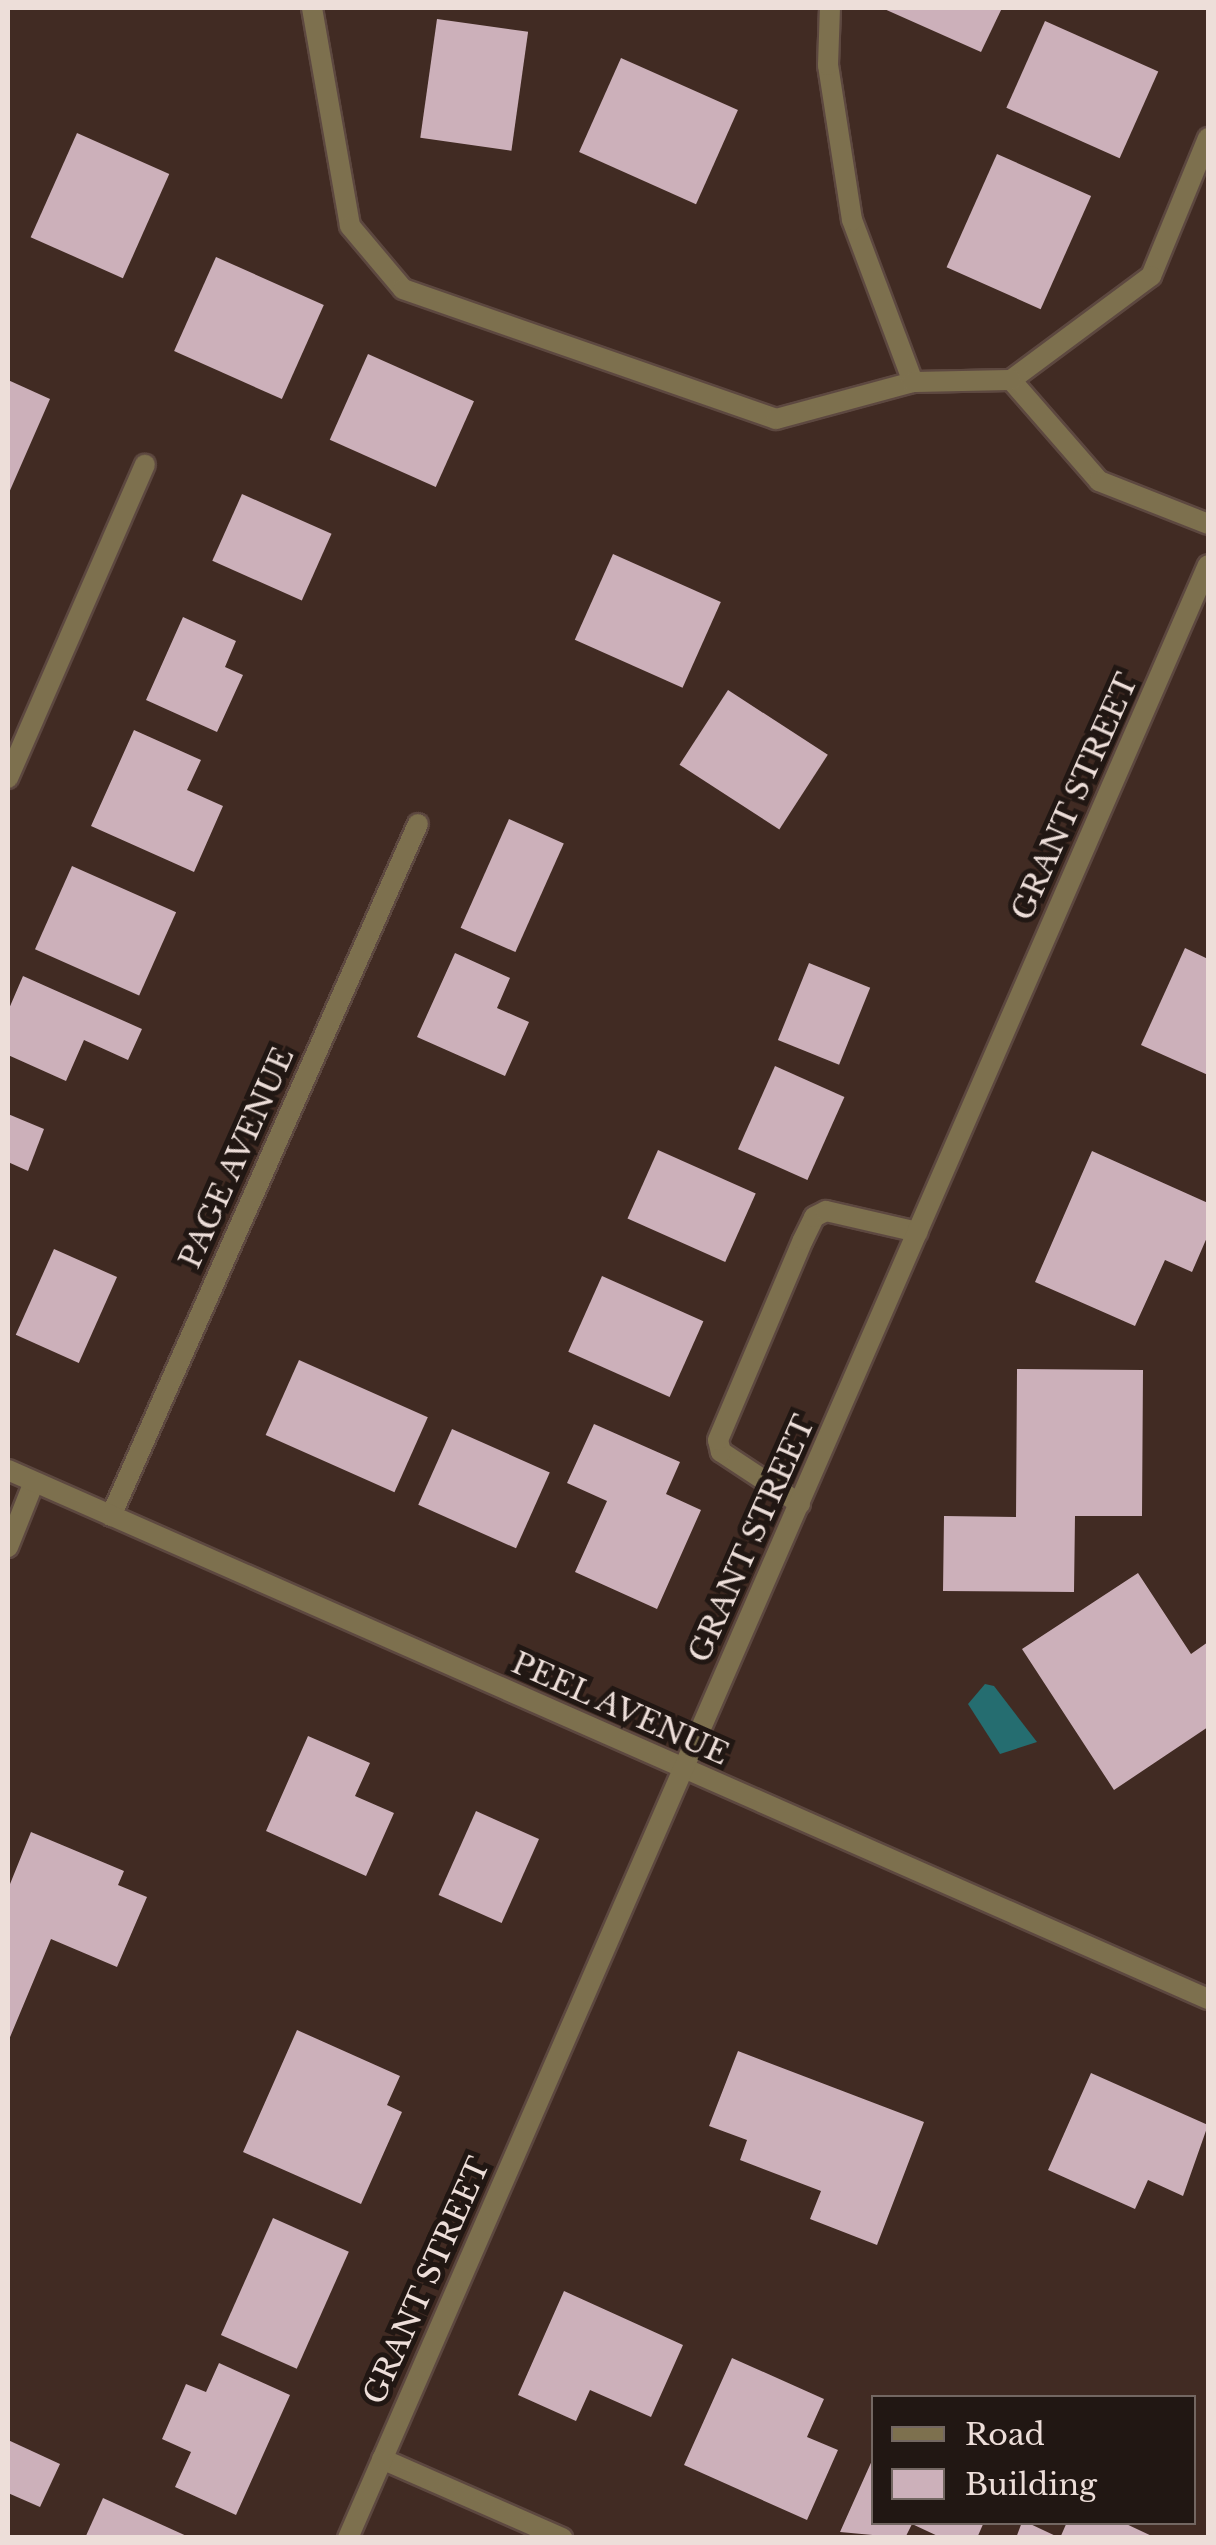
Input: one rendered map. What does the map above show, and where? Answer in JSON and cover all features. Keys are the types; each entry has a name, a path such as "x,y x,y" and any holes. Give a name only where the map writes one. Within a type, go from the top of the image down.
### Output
{"street":[{"path":"312,8 350,226 403,290 776,419 914,382 1011,380 1151,276 1208,138"},
{"path":"830,8 828,65 852,220 914,382"},
{"path":"1011,380 1099,481 1208,524"},
{"path":"8,778 144,465"},
{"name":"GRANT STREET","path":"348,2538 1208,565"},
{"name":"PAGE AVENUE","path":"111,1516 418,824"},
{"path":"800,1504 721,1452 718,1440 803,1240 814,1218 826,1211 918,1232"},
{"name":"PEEL AVENUE","path":"8,1470 1208,1999"},
{"path":"8,1547 34,1482"},
{"path":"382,2458 562,2538"}],"water":[{"path":"985,1684 994,1686 1037,1742 1000,1754 968,1704"}],"building":[{"path":"882,8 1002,8 981,52"},
{"path":"437,19 528,32 511,151 420,138"},
{"path":"1045,21 1158,71 1120,158 1006,108"},
{"path":"621,58 738,110 696,204 579,152"},
{"path":"77,133 169,174 123,278 31,237"},
{"path":"997,154 1091,196 1041,309 947,267"},
{"path":"216,257 324,305 282,399 174,351"},
{"path":"368,354 474,401 436,487 330,440"},
{"path":"8,380 50,399 8,495"},
{"path":"242,494 332,534 302,601 212,561"},
{"path":"613,554 721,602 683,688 575,640"},
{"path":"183,617 236,641 225,667 243,675 217,732 146,700"},
{"path":"728,690 828,755 779,829 680,765"},
{"path":"134,730 201,760 187,790 223,806 194,872 91,826"},
{"path":"509,819 564,843 515,952 461,928"},
{"path":"72,866 176,912 139,996 35,949"},
{"path":"1185,948 1208,959 1208,1075 1141,1045"},
{"path":"455,953 510,978 497,1008 529,1022 505,1076 417,1037"},
{"path":"809,963 870,988 839,1065 778,1040"},
{"path":"23,976 142,1029 128,1060 84,1040 66,1081 8,1055 8,1011"},
{"path":"775,1066 844,1097 807,1180 738,1149"},
{"path":"8,1114 44,1129 28,1171 8,1162"},
{"path":"658,1150 756,1194 725,1262 627,1219"},
{"path":"1092,1151 1208,1203 1208,1235 1192,1272 1165,1260 1135,1326 1035,1282"},
{"path":"54,1249 117,1277 79,1363 16,1335"},
{"path":"602,1276 703,1321 670,1397 568,1352"},
{"path":"299,1360 428,1417 394,1492 266,1435"},
{"path":"1017,1369 1143,1370 1142,1516 1075,1516 1074,1592 943,1591 944,1516 1016,1517"},
{"path":"594,1424 680,1462 666,1494 701,1510 657,1609 575,1572 607,1501 567,1483"},
{"path":"452,1429 550,1473 516,1548 418,1505"},
{"path":"1138,1573 1191,1654 1208,1642 1208,1727 1114,1790 1022,1649"},
{"path":"308,1736 370,1763 355,1796 394,1813 366,1876 266,1831"},
{"path":"476,1811 539,1839 502,1923 439,1895"},
{"path":"31,1832 124,1871 118,1885 147,1897 117,1967 51,1939 8,2042 8,1889"},
{"path":"297,2030 400,2076 387,2105 402,2112 361,2204 243,2152"},
{"path":"738,2051 924,2122 877,2245 810,2219 821,2191 740,2160 747,2140 709,2126"},
{"path":"1091,2073 1208,2125 1183,2196 1148,2180 1135,2209 1048,2170"},
{"path":"273,2218 349,2252 297,2369 221,2335"},
{"path":"564,2291 683,2345 651,2417 590,2390 576,2421 518,2395"},
{"path":"732,2358 824,2399 807,2437 838,2450 807,2520 684,2465"},
{"path":"219,2363 290,2395 236,2515 175,2487 191,2452 162,2439 186,2384 206,2392"},
{"path":"8,2440 60,2464 40,2507 8,2493"},
{"path":"871,2463 871,2525 912,2525 905,2538 840,2532"},
{"path":"103,2498 191,2538 85,2538"},
{"path":"914,2525 983,2525 977,2538 942,2538"},
{"path":"1021,2525 1032,2525 1060,2538 1016,2538"},
{"path":"1066,2525 1128,2525 1156,2538 1060,2538"}]}
